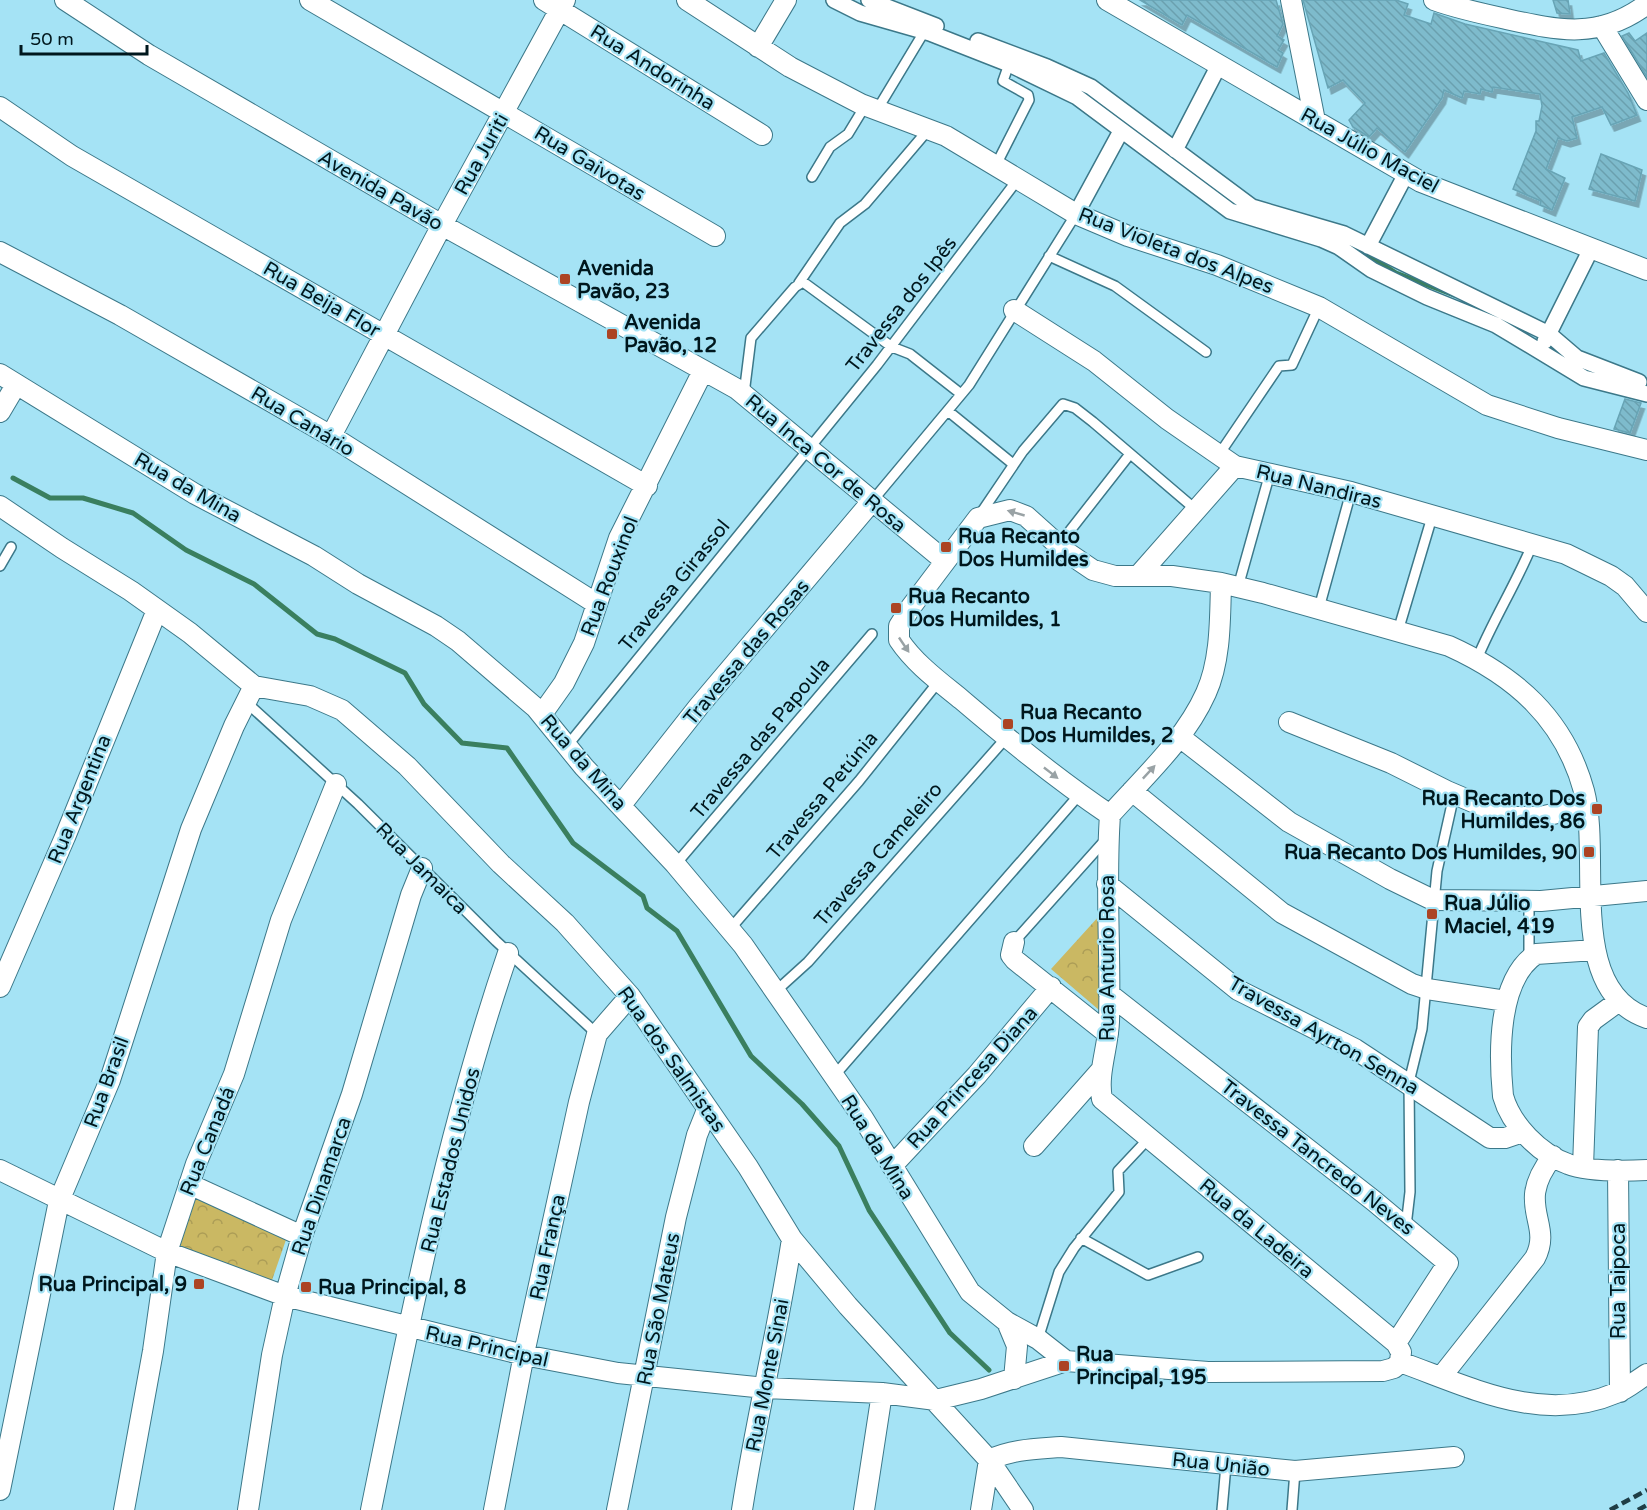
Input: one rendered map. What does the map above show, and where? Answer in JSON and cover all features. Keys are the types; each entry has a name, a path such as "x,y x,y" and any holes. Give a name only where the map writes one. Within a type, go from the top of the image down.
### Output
{"street":[{"name":"Avenida Pavão","path":"65,0 149,55 442,225 703,371"},
{"name":"Rua Gaivotas","path":"310,0 715,236"},
{"name":"Rua Violeta dos Alpes","path":"687,0 758,47 825,87 871,108 929,128 996,165 1076,214 1128,236 1217,265 1319,307 1488,405 1558,429 1647,450"},
{"path":"758,47 786,0"},
{"path":"834,0 864,4 1019,63 1077,97 1121,131 1151,144 1175,150 1252,207 1296,225 1339,247 1372,270 1427,297 1544,343 1584,378 1647,394"},
{"name":"Rua Júlio Maciel","path":"1107,0 1421,182 1647,270"},
{"path":"1291,0 1315,121"},
{"path":"1439,1 1471,5 1549,30 1593,30 1647,4"},
{"name":"Rua Juriti","path":"331,436 504,112 556,3"},
{"name":"Rua Andorinha","path":"556,3 762,135"},
{"path":"864,4 924,32 1091,87 1151,144 1230,211 1344,234 1544,343 1624,378 1647,384"},
{"path":"1602,26 1647,100"},
{"path":"1175,150 1219,65"},
{"name":"Rua Beija Flor","path":"0,107 72,156 647,486"},
{"path":"1076,214 1121,131"},
{"path":"1368,246 1406,174"},
{"path":"1544,343 1591,249"},
{"name":"Rua Canário","path":"0,252 120,315 331,436 597,604"},
{"name":"Rua Nandiras","path":"1014,310 1094,361 1226,461 1352,492 1566,554 1604,571 1625,586 1647,612"},
{"name":"Rua Inca Cor de Rosa","path":"703,371 744,394 945,561"},
{"name":"Rua Rouxinol","path":"542,714 564,683 584,643 619,538 703,371"},
{"name":"Rua da Mina","path":"0,374 195,494 314,556 358,584 436,626 458,641 542,714 567,746 730,929 863,1118 970,1292 1008,1322 1038,1339 1064,1362"},
{"path":"0,412 16,385"},
{"path":"1138,576 1195,509 1226,461"},
{"name":"Travessa das Rosas","path":"621,805 699,706 873,500"},
{"name":"Rua Jamaica","path":"0,506 189,633 250,694"},
{"path":"1229,585 1216,657 1207,691 1179,738 1110,815 1079,795 1006,738 939,681 906,650 898,633 911,607 978,518 999,511 1018,512 1058,546 1093,570 1115,576 1172,576 1229,585 1319,608 1449,646 1477,659 1534,700 1552,723 1576,769 1587,806 1594,950 1602,976 1619,1001 1636,1014 1647,1018"},
{"name":"Rua Argentina","path":"0,987 6,955 157,610"},
{"name":"Rua dos Salmistas","path":"250,694 310,696 342,710 365,728 456,814 501,864 565,923 630,996 747,1167 792,1239 848,1306 989,1460 1023,1510"},
{"name":"Rua Brasil","path":"0,1490 59,1201 110,1080 191,830 250,694"},
{"path":"1289,722 1391,763 1454,795 1508,817 1540,817 1587,806"},
{"path":"1185,741 1289,822 1390,879 1433,900 1529,902 1647,891"},
{"name":"Rua Canadá","path":"124,1510 153,1351 166,1252 189,1184 234,1074 281,920 336,784"},
{"path":"1131,791 1282,913 1394,976 1427,989 1506,1001"},
{"name":"Rua Anturio Rosa","path":"1102,1099 1101,1069 1108,1034 1107,884 1110,815"},
{"name":"Rua Dinamarca","path":"248,1510 272,1355 285,1296 302,1236 352,1094 411,895 422,868"},
{"name":"Travessa Ayrton Senna","path":"1107,884 1238,990 1355,1049 1409,1082 1490,1137 1505,1138 1523,1132"},
{"path":"1014,942 1011,955 1015,960 1108,1034"},
{"path":"1594,950 1542,952 1529,959 1513,982 1506,1001 1503,1096 1507,1109 1523,1132 1567,1164 1618,1170 1647,1170"},
{"name":"Rua Estados Unidos","path":"371,1510 408,1328 472,1070 508,953"},
{"name":"Rua Princesa Diana","path":"891,1166 940,1116 1051,987"},
{"name":"Travessa Tancredo Neves","path":"1109,994 1406,1226 1449,1265 1398,1353"},
{"name":"Rua França","path":"494,1510 572,1128 597,1034 630,996"},
{"path":"1583,1167 1588,1027 1593,1020 1619,1001"},
{"path":"1034,1146 1101,1069"},
{"name":"Rua da Ladeira","path":"1102,1099 1398,1353 1441,1377 1517,1403 1543,1407 1593,1402 1620,1392 1647,1374"},
{"name":"Rua São Mateus","path":"617,1510 676,1217 697,1135 707,1110"},
{"path":"1441,1377 1536,1258 1540,1248 1533,1200 1534,1188 1541,1171 1553,1156"},
{"name":"Rua Principal","path":"0,1170 166,1252 285,1296 408,1328 524,1355 645,1375 765,1388 882,1393 936,1400"},
{"name":"Rua Taipoca","path":"1618,1170 1620,1392"},
{"path":"189,1184 302,1236"},
{"name":"Rua Monte Sinai","path":"742,1510 752,1443 765,1388 792,1239"},
{"path":"1008,1322 1017,1346 1014,1379"},
{"path":"936,1400 1014,1379 1064,1362 1208,1372 1383,1371 1394,1368 1398,1353"},
{"path":"864,1510 882,1393"},
{"name":"Rua União","path":"989,1460 1006,1452 1061,1447 1226,1466 1295,1471 1454,1456"},
{"path":"981,1510 989,1460"}],"lane":[{"path":"812,177 830,147 848,134 871,108 924,32"},
{"path":"996,165 1029,98 1028,95 1003,81 1019,63"},
{"path":"744,394 751,338 803,283 840,223 865,204 929,128"},
{"name":"Travessa dos Ipês","path":"809,447 891,347 1018,179"},
{"path":"873,500 961,394 1076,214"},
{"path":"1049,256 1115,286 1206,352"},
{"path":"803,283 891,347 910,354 961,394"},
{"path":"1226,461 1279,366 1292,365 1319,307"},
{"path":"978,518 1013,464 1063,404 1075,408 1195,509"},
{"path":"948,411 1013,464"},
{"name":"Travessa Girassol","path":"567,746 809,447"},
{"path":"1058,546 1130,454"},
{"path":"1229,585 1270,473"},
{"path":"1319,608 1352,492"},
{"path":"1398,631 1432,517"},
{"path":"1477,659 1491,625 1515,583 1532,545"},
{"path":"0,566 11,547"},
{"name":"Travessa das Papoula","path":"675,865 872,634"},
{"name":"Travessa Petúnia","path":"730,929 859,781 939,681"},
{"name":"Rua Jamaica","path":"250,694 336,784 444,887 508,953 597,1034"},
{"name":"Travessa Cameleiro","path":"776,992 807,962 1006,738"},
{"path":"833,1076 1079,795"},
{"path":"1406,1226 1410,1192 1409,1082 1422,1029 1433,900 1454,795"},
{"path":"1014,942 1108,836"},
{"path":"1529,902 1529,959"},
{"path":"1038,1339 1059,1272 1081,1238 1119,1192 1118,1172 1149,1138"},
{"path":"1081,1238 1148,1275 1198,1257"},
{"path":"1222,1510 1226,1466"},
{"path":"1292,1510 1295,1471"}],"green space":[{"path":"1100,915 1099,1010 1051,969"},
{"path":"194,1192 288,1234 271,1283 173,1249"}],"building":[{"path":"1140,0 1276,0 1283,24 1277,36 1284,40 1278,50 1283,53 1277,67 1187,15 1182,25"},
{"path":"1303,0 1396,0 1408,4 1404,15 1431,24 1434,13 1465,24 1578,50 1581,61 1604,53 1628,93 1637,115 1611,125 1602,107 1572,117 1577,138 1567,141 1558,138 1546,169 1565,178 1552,210 1540,205 1541,201 1513,189 1536,131 1536,121 1539,121 1542,106 1540,94 1493,87 1492,92 1481,89 1480,94 1464,91 1462,98 1444,90 1442,98 1405,152 1377,128 1369,137 1353,127 1349,120 1365,103 1343,80 1328,88"},
{"path":"1553,0 1568,0 1570,14 1557,13"},
{"path":"1629,33 1635,41 1647,33 1647,77 1622,36"},
{"path":"1601,154 1642,170 1635,201 1589,189"},
{"path":"1625,399 1641,403 1630,433 1614,429"}],"waterway":[{"path":"1357,248 1396,273 1454,295"},
{"path":"13,478 50,498 83,498 133,513 186,550 254,584 317,634 335,639 405,673 424,704 462,743 507,748 573,843 643,896 647,908 677,931 751,1056 802,1104 839,1146 869,1210 950,1333 989,1370"}],"railway":[{"path":"1610,1510 1647,1490"},
{"path":"1638,1510 1647,1505"}],"place":[{"name":"Avenida Pavão, 23","path":"565,279"},
{"name":"Avenida Pavão, 12","path":"612,334"},
{"name":"Rua Recanto Dos Humildes","path":"946,547"},
{"name":"Rua Recanto Dos Humildes, 1","path":"896,608"},
{"name":"Rua Recanto Dos Humildes, 2","path":"1008,724"},
{"name":"Rua Recanto Dos Humildes, 86","path":"1597,809"},
{"name":"Rua Recanto Dos Humildes, 90","path":"1589,852"},
{"name":"Rua Júlio Maciel, 419","path":"1432,914"},
{"name":"Rua Principal, 9","path":"199,1284"},
{"name":"Rua Principal, 8","path":"306,1287"},
{"name":"Rua Principal, 195","path":"1064,1366"}]}
